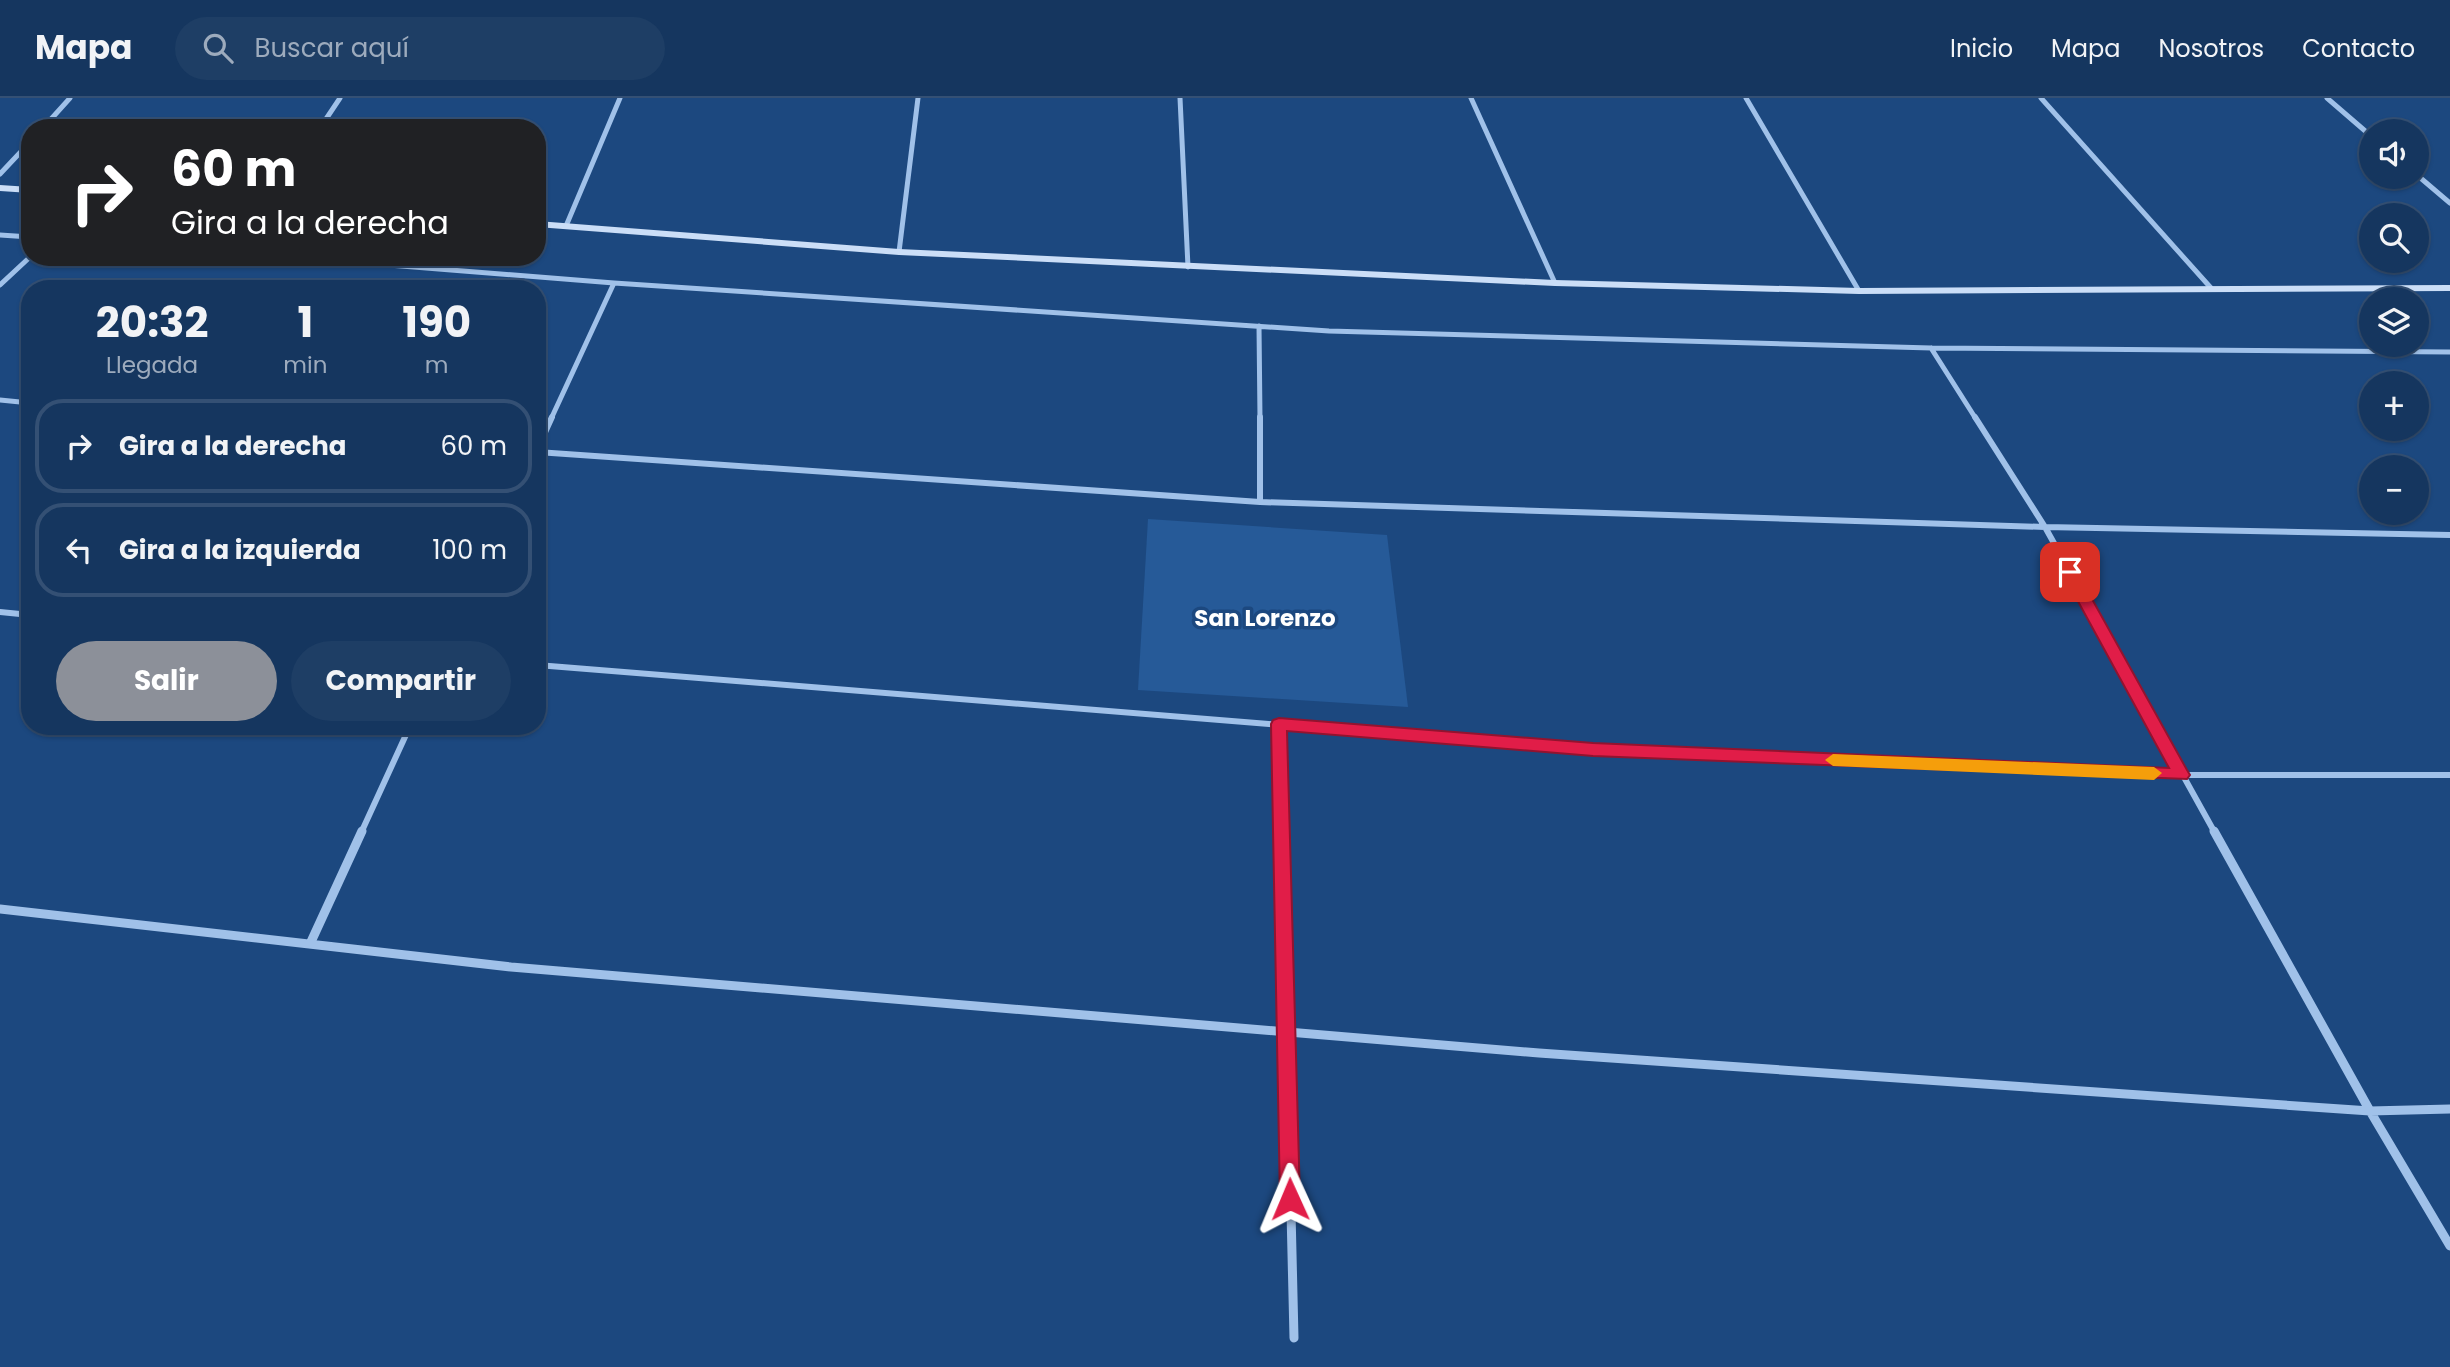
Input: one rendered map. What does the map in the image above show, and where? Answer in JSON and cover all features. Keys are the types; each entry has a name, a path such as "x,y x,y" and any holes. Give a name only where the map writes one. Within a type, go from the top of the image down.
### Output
{"street":[{"path":"51,119 70,98"},
{"path":"326,119 340,98"},
{"path":"566,226 620,98"},
{"path":"899,252 918,98"},
{"path":"1180,98 1188,267"},
{"path":"1471,98 1555,283"},
{"path":"1746,98 1859,291"},
{"path":"2041,98 2211,288"},
{"path":"2328,98 2359,125"},
{"path":"0,174 21,152"},
{"path":"2429,185 2450,203"},
{"path":"0,188 21,189"},
{"path":"546,225 899,252 1555,283 1859,291 2450,288"},
{"path":"0,235 21,236"},
{"path":"0,285 21,265"},
{"path":"402,266 614,283 1329,331 1931,348 2450,352"},
{"path":"546,431 614,283"},
{"path":"1259,326 1260,502"},
{"path":"1931,348 2045,527 2370,1111 2450,1246"},
{"path":"0,400 21,402"},
{"path":"546,452 1260,502 2045,527 2450,535"},
{"path":"0,612 21,614"},
{"path":"546,666 1593,750 2181,775 2450,775"},
{"path":"1279,724 1294,1338"},
{"path":"310,944 406,735"},
{"path":"0,909 510,967 1539,1053 2370,1111 2450,1109"}],"shaded area":[{"path":"1148,519 1387,535 1408,707 1138,690"}],"slow traffic":[{"path":"1833,760 2154,773"}],"district":[{"name":"San Lorenzo","path":"1265,618"}],"route":[{"path":"1290,1199 1279,724 1593,750 2181,775 2070,572"}]}
